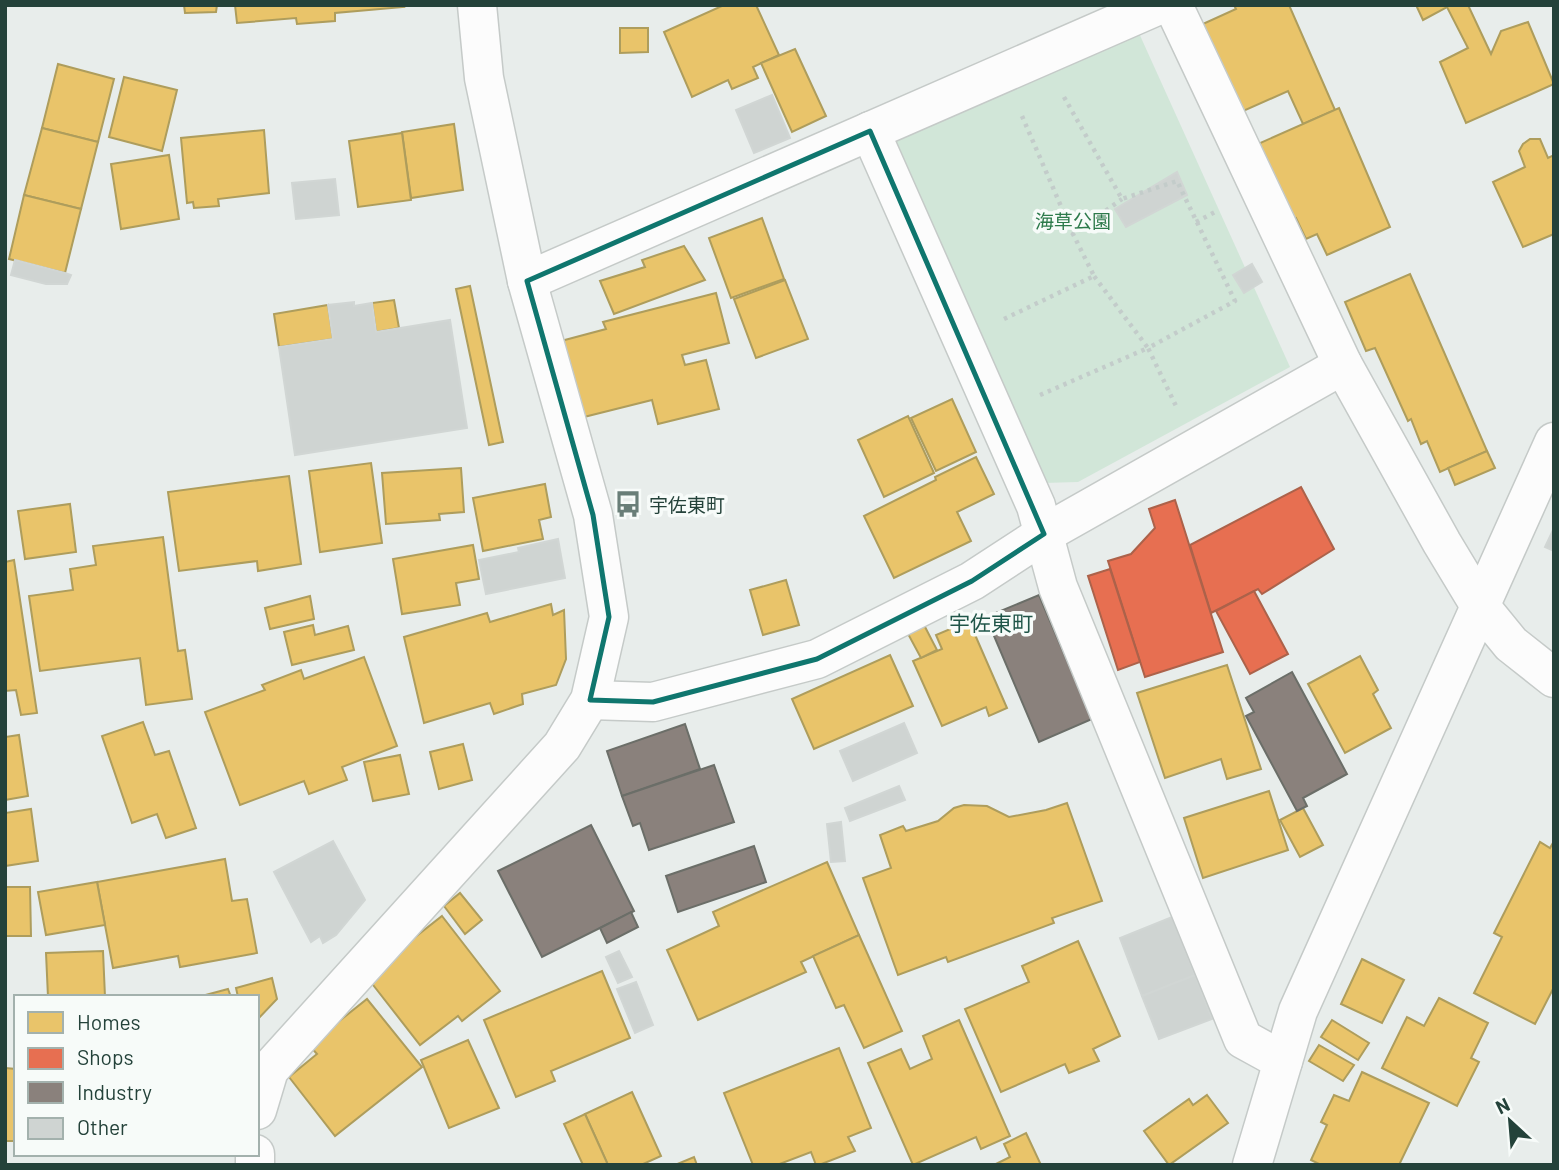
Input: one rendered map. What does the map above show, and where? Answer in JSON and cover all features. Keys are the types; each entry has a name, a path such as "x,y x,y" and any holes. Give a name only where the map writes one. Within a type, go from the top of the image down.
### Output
{"street":[{"path":"259,1104 270,1070 562,746 590,700 609,617 593,515 527,281 484,78 477,5"},
{"path":"527,281 1158,5"},
{"path":"1173,5 1343,365 1442,543 1480,606 1511,644 1554,678"},
{"path":"870,131 1031,494 1058,587 1243,1039 1283,1061"},
{"path":"590,700 653,702 817,659 972,581 1044,534 1343,365"},
{"path":"1252,1165 1298,1011 1554,442"}],"path":[{"path":"1059,88 1122,199"},
{"path":"1019,110 1094,276 1148,348 1196,448"},
{"path":"1029,399 1148,348 1235,301 1177,181 1122,199 1073,234"},
{"path":"993,325 1094,276"}],"highlighted area":[{"path":"870,131 1044,534 972,581 817,659 653,702 590,700 609,617 593,515 527,281"}],"green space":[{"name":"海草公園","path":"1138,31 1290,367 1078,482 1043,483 887,145 1008,86"}],"building: Homes":[{"path":"184,5 217,5 216,12 185,13"},
{"path":"235,5 404,7 335,13 335,21 297,24 296,18 237,23"},
{"path":"724,5 756,5 779,55 753,67 758,78 732,89 728,80 692,97 664,32"},
{"path":"1234,5 1289,5 1335,110 1303,124 1288,91 1232,116 1194,28 1236,9"},
{"path":"1416,5 1468,5 1491,54 1501,31 1528,22 1554,84 1466,123 1440,62 1468,48 1447,7 1423,20"},
{"path":"620,28 648,28 648,52 620,53"},
{"path":"795,49 826,116 792,132 761,63"},
{"path":"58,64 114,79 98,142 42,128"},
{"path":"124,77 177,90 162,151 109,137"},
{"path":"1339,108 1390,227 1327,255 1317,234 1306,239 1296,218 1291,220 1258,144"},
{"path":"454,124 463,190 411,198 402,132"},
{"path":"42,128 98,142 81,209 24,195"},
{"path":"264,130 269,193 218,199 219,206 194,208 193,202 187,203 181,138"},
{"path":"402,133 411,200 358,207 349,141"},
{"path":"1530,139 1540,139 1548,158 1554,155 1554,234 1523,247 1493,182 1525,167 1519,151"},
{"path":"169,155 179,219 121,229 111,164"},
{"path":"24,195 81,209 65,273 9,259"},
{"path":"762,218 784,279 731,298 709,238"},
{"path":"684,246 705,280 614,314 600,281 645,267 642,260"},
{"path":"1410,274 1487,451 1440,472 1427,441 1421,444 1411,419 1408,421 1375,348 1366,351 1345,302"},
{"path":"785,280 808,339 756,358 734,299"},
{"path":"470,286 503,442 489,445 456,289"},
{"path":"716,293 729,343 682,355 685,365 706,360 719,409 658,424 652,400 580,418 561,341 606,329 603,322"},
{"path":"394,300 399,328 376,332 372,303"},
{"path":"328,305 333,339 279,347 274,314"},
{"path":"952,399 976,452 936,471 911,418"},
{"path":"908,416 934,473 884,497 858,440"},
{"path":"1487,451 1495,468 1455,485 1448,468"},
{"path":"976,457 994,494 957,512 971,541 894,578 864,516"},
{"path":"371,463 382,543 320,552 309,471"},
{"path":"461,468 464,512 439,514 440,520 386,524 382,473"},
{"path":"289,476 301,564 258,571 257,561 179,571 168,492"},
{"path":"545,484 551,517 539,520 543,539 483,551 473,498"},
{"path":"70,504 76,552 25,559 18,511"},
{"path":"163,537 178,651 185,650 192,699 146,705 140,658 40,671 29,596 73,590 70,569 96,565 93,546"},
{"path":"473,545 479,579 456,583 460,605 402,614 393,559"},
{"path":"14,560 37,713 21,715 16,690 5,691 5,562"},
{"path":"786,580 799,625 763,635 750,590"},
{"path":"310,596 314,619 270,629 265,608"},
{"path":"551,604 553,615 564,610 566,659 556,685 522,694 523,704 494,714 490,703 424,723 404,637 487,613 490,622"},
{"path":"969,621 1007,708 989,716 986,707 942,726 913,661 942,649 936,635"},
{"path":"923,623 937,650 921,658 907,632"},
{"path":"313,625 315,635 348,626 354,650 292,665 284,632"},
{"path":"890,655 913,706 814,749 792,699"},
{"path":"1360,656 1378,690 1373,694 1391,728 1345,753 1308,684"},
{"path":"364,657 397,746 342,767 347,780 309,794 304,781 240,805 205,712 265,690 262,685 301,670 304,679"},
{"path":"1227,665 1261,769 1227,779 1221,759 1165,778 1137,693"},
{"path":"143,722 155,755 169,751 196,828 166,838 157,814 132,823 102,736"},
{"path":"19,735 28,796 5,800 5,737"},
{"path":"463,744 472,780 439,789 430,752"},
{"path":"400,755 409,794 373,801 364,762"},
{"path":"1269,791 1288,850 1203,878 1184,818"},
{"path":"1067,803 1102,901 1052,918 1054,923 948,962 946,957 898,975 863,878 891,868 880,835 903,826 906,831 938,821 954,808 964,805 987,806 1009,817"},
{"path":"1303,808 1323,845 1300,857 1280,820"},
{"path":"31,809 38,861 5,866 5,813"},
{"path":"1554,841 1554,987 1535,1024 1474,993 1502,937 1494,933 1540,842 1550,848"},
{"path":"225,859 232,901 247,899 257,953 180,967 178,956 113,968 97,882"},
{"path":"827,862 859,935 801,962 806,972 698,1020 667,950 719,926 713,912"},
{"path":"97,882 105,925 46,935 38,892"},
{"path":"5,887 30,887 31,936 5,936"},
{"path":"460,893 482,920 465,934 444,906"},
{"path":"442,916 500,991 462,1021 458,1016 420,1045 370,981 381,964"},
{"path":"859,935 902,1031 864,1048 844,1005 836,1008 813,956"},
{"path":"1078,941 1120,1036 1093,1049 1099,1061 1069,1073 1065,1064 1001,1092 965,1009 1029,982 1022,966"},
{"path":"103,951 105,995 48,995 46,953"},
{"path":"1362,959 1404,980 1382,1023 1341,1004"},
{"path":"602,971 630,1038 551,1071 555,1081 516,1097 484,1020"},
{"path":"272,978 277,999 259,1018 259,995 238,995 236,988"},
{"path":"228,989 230,995 206,995"},
{"path":"1439,998 1488,1023 1471,1058 1479,1062 1457,1106 1382,1068 1407,1017 1424,1026"},
{"path":"367,999 422,1067 335,1136 289,1077 317,1054 309,1045"},
{"path":"959,1020 1010,1136 981,1149 976,1137 913,1165 868,1063 901,1049 910,1069 932,1059 923,1036"},
{"path":"1332,1020 1369,1043 1358,1060 1321,1037"},
{"path":"468,1040 499,1108 449,1128 421,1060"},
{"path":"1319,1045 1354,1065 1343,1081 1309,1061"},
{"path":"839,1048 871,1128 848,1137 855,1151 819,1165 816,1165 811,1152 777,1165 753,1165 724,1093"},
{"path":"5,1068 14,1069 14,1141 5,1141"},
{"path":"1362,1072 1429,1103 1399,1165 1321,1165 1311,1160 1327,1125 1321,1122 1334,1095 1349,1101"},
{"path":"632,1092 661,1156 641,1165 608,1165 585,1114"},
{"path":"1207,1095 1228,1123 1169,1165 1144,1131 1189,1099 1193,1105"},
{"path":"585,1114 608,1165 583,1165 564,1124"},
{"path":"1026,1133 1041,1165 994,1165 1010,1157 1004,1144"},
{"path":"694,1157 697,1165 675,1165"}],"building: Shops":[{"path":"1301,487 1334,549 1262,594 1258,589 1211,613 1190,545"},
{"path":"1175,500 1223,652 1145,677 1108,561 1131,554 1155,528 1149,509"},
{"path":"1110,569 1140,662 1118,670 1088,576"},
{"path":"1254,591 1288,654 1250,674 1216,611"}],"building: Industry":[{"path":"1039,595 1092,719 1039,742 986,617"},
{"path":"1292,672 1347,774 1303,798 1307,806 1297,811 1246,716 1254,712 1246,698"},
{"path":"685,724 700,769 622,796 607,751"},
{"path":"714,765 734,822 649,850 640,823 633,826 622,796"},
{"path":"591,825 634,911 542,957 498,871"},
{"path":"754,846 766,882 678,912 666,876"},
{"path":"631,912 638,927 607,943 600,928"}],"building: Other":[{"path":"772,95 790,138 754,153 736,110"},
{"path":"1177,172 1187,195 1126,227 1115,209"},
{"path":"335,179 339,215 296,219 292,183"},
{"path":"15,260 71,275 67,284 46,284 11,275"},
{"path":"1252,264 1262,282 1244,293 1233,275"},
{"path":"354,302 354,306 372,303 376,332 450,320 467,428 295,455 279,347 333,339 328,305"},
{"path":"1554,528 1554,551 1545,547"},
{"path":"558,539 565,578 486,594 479,560 519,552 518,548"},
{"path":"904,723 917,753 853,781 840,751"},
{"path":"899,786 905,800 850,821 845,808"},
{"path":"841,822 845,861 831,862 827,824"},
{"path":"333,841 365,900 336,935 323,943 320,936 311,942 274,872"},
{"path":"1172,917 1195,975 1142,996 1120,938"},
{"path":"619,951 632,977 618,983 606,957"},
{"path":"1195,975 1212,1019 1159,1039 1142,996"},
{"path":"636,982 653,1025 635,1033 617,989"}],"place":[{"name":"宇佐東町","path":"628,504"}],"district":[{"name":"宇佐東町","path":"991,622"}]}
